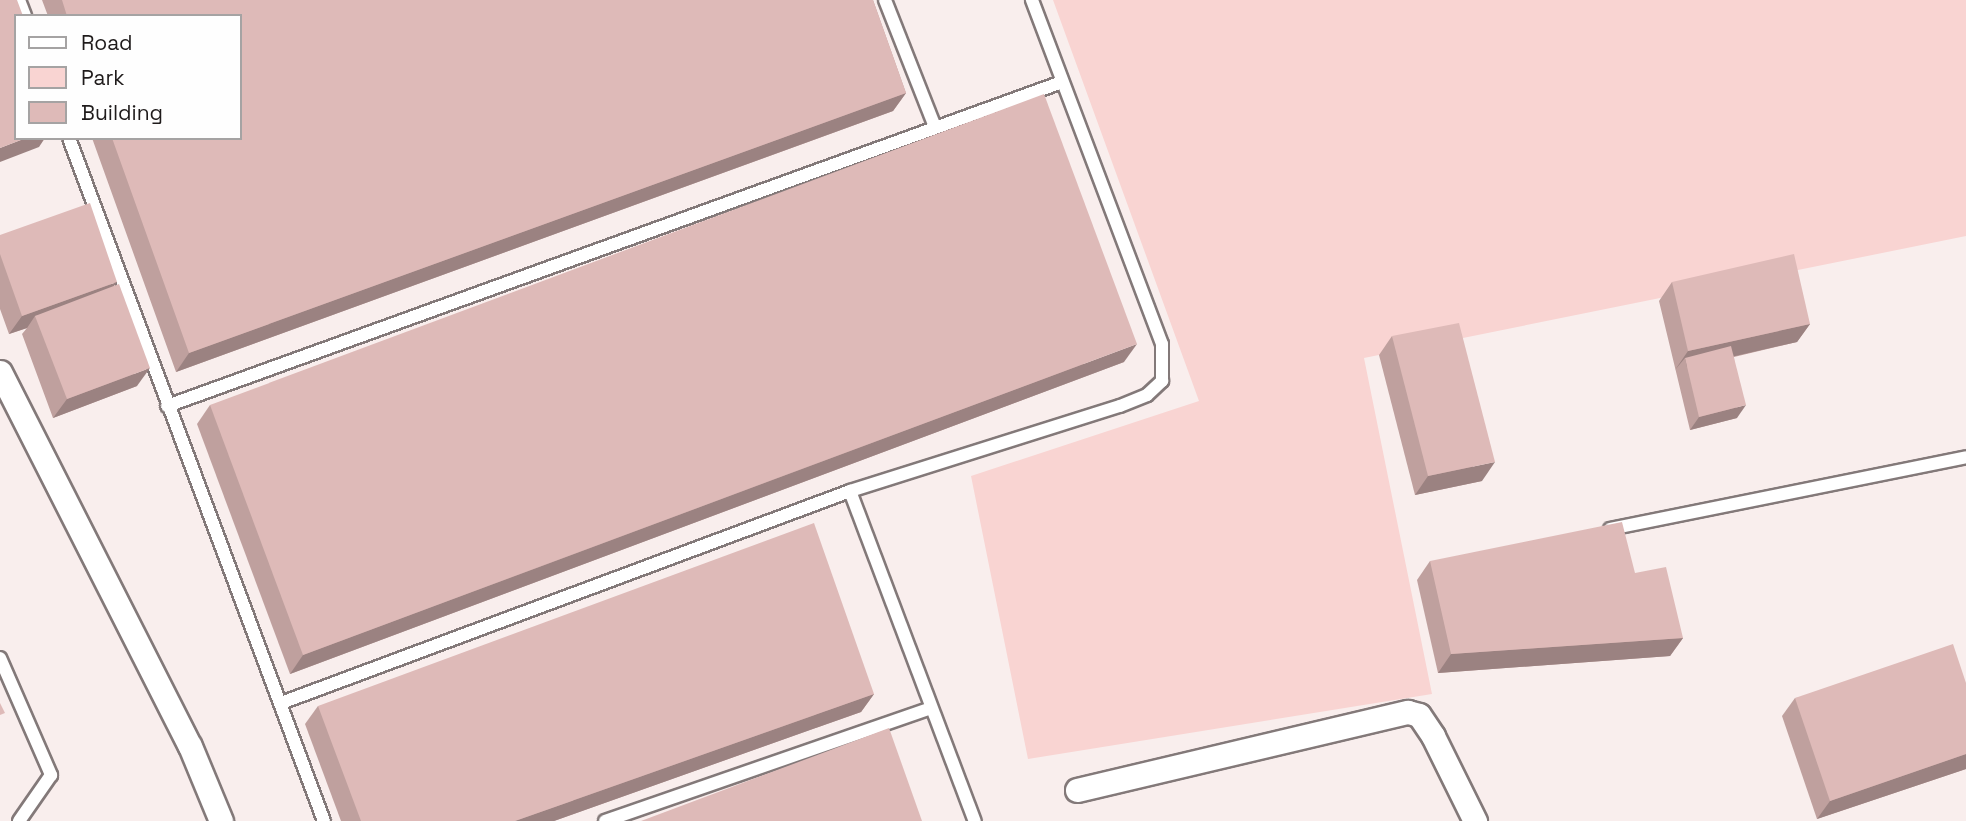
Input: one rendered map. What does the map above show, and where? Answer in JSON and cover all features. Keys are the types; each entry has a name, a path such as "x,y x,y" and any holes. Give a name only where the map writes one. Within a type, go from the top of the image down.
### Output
{"street":[{"path":"0,372 190,746 221,821"},
{"path":"1077,790 1408,712 1419,715 1433,736 1475,821"}],"lane":[{"path":"885,0 935,127"},
{"path":"281,703 850,491 1119,406 1147,395 1162,381 1162,344 1032,0"},
{"path":"167,406 1062,82"},
{"path":"70,140 324,821"},
{"path":"1589,533 1966,457"},
{"path":"850,491 975,821"},
{"path":"0,658 51,775 19,821"},
{"path":"606,821 932,708"}],"green space":[{"path":"1053,0 1966,0 1966,236 1364,358 1432,694 1028,759 971,476 1199,401"}],"building":[{"path":"0,0 17,0 22,14 14,14 14,140 21,140 0,148"},
{"path":"62,0 873,0 906,93 189,353 113,140 242,140 242,14 66,14"},
{"path":"1044,94 1137,344 303,655 210,405"},
{"path":"90,203 117,282 22,316 0,254 0,235"},
{"path":"1794,254 1810,324 1688,351 1672,282"},
{"path":"119,284 150,368 67,399 35,316"},
{"path":"1459,323 1495,462 1428,476 1392,336"},
{"path":"1731,346 1746,405 1699,417 1685,358"},
{"path":"1622,522 1635,573 1666,567 1683,638 1451,654 1430,561"},
{"path":"814,523 874,694 515,821 361,821 318,706"},
{"path":"1953,644 1966,683 1966,754 1830,801 1795,698"},
{"path":"889,728 922,821 641,821"}]}
